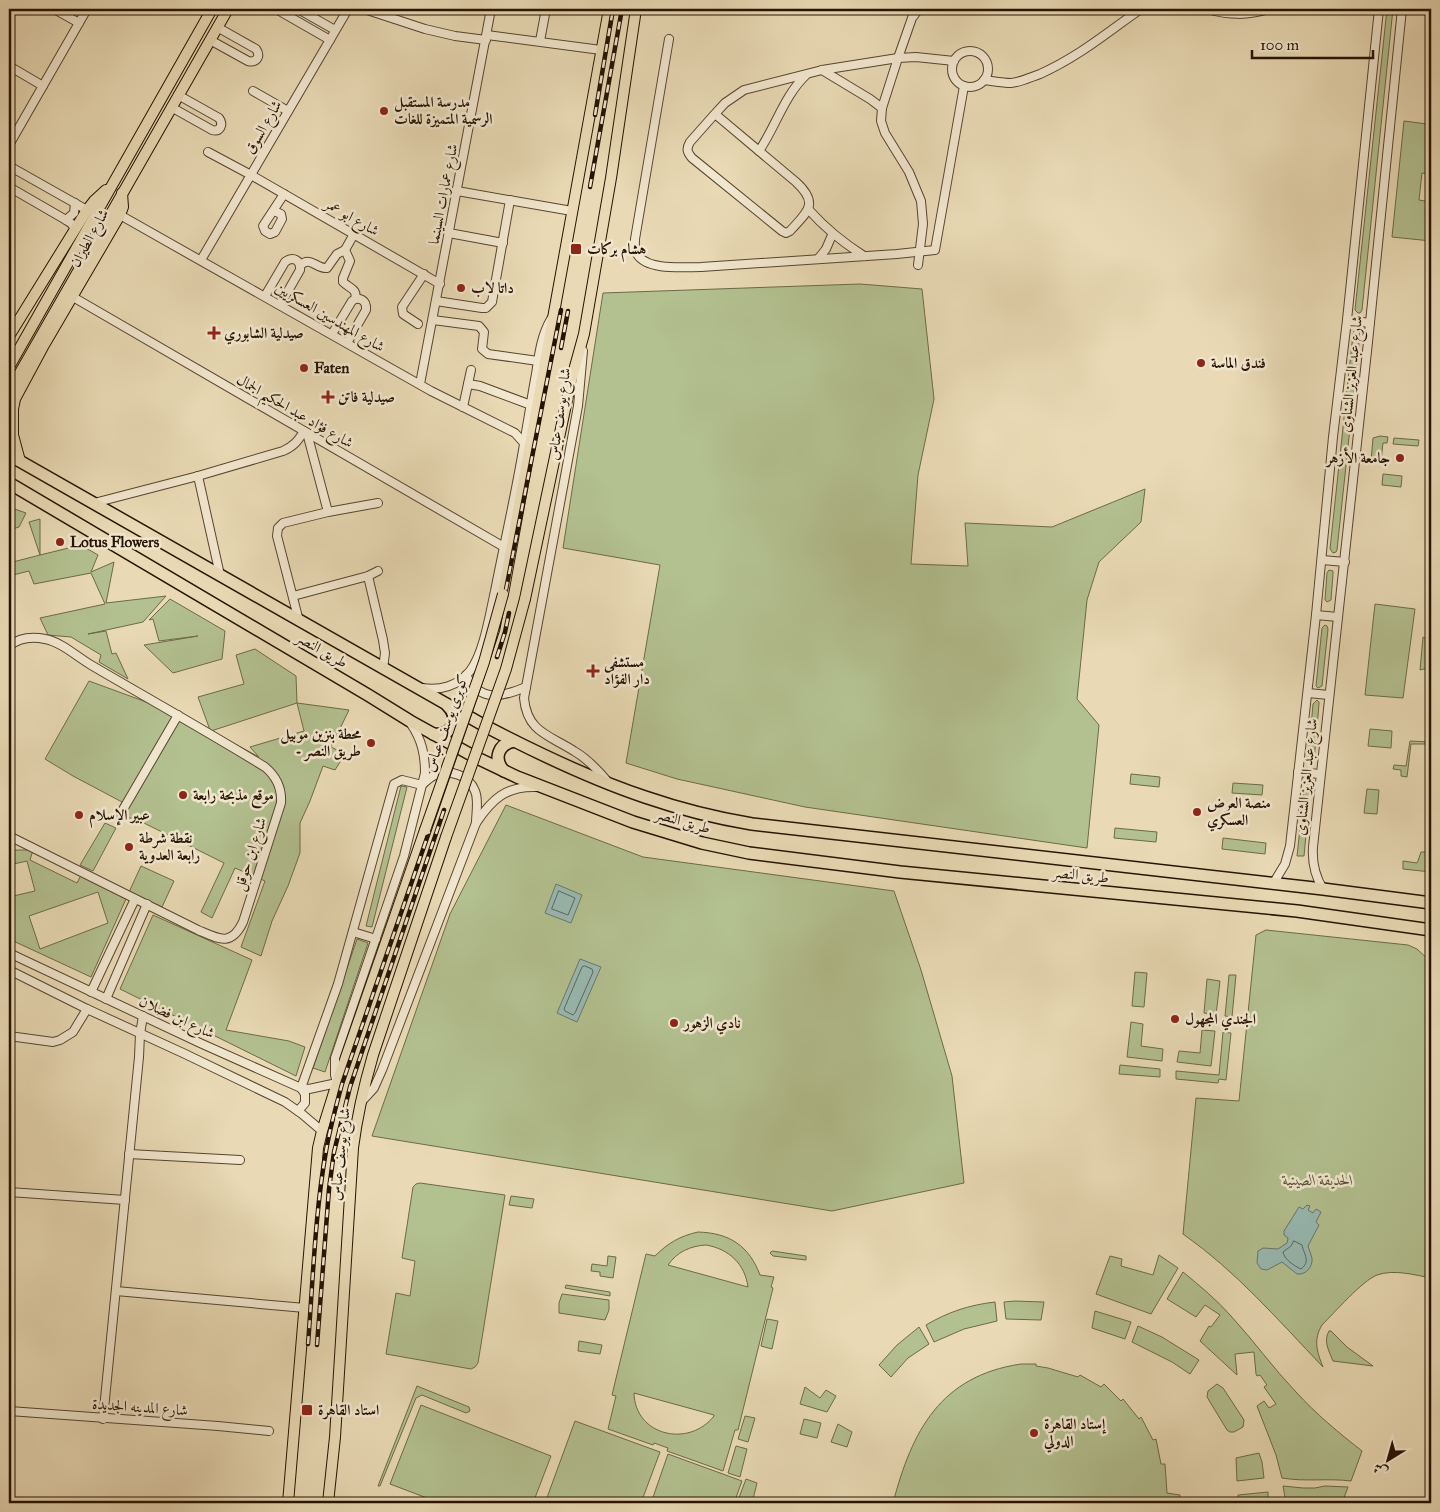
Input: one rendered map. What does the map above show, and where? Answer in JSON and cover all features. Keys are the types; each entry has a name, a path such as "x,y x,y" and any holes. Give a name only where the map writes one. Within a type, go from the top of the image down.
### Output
{"highway":[{"name":"طريق النصر","path":"9,455 446,705 514,741 609,784 673,806 710,816 752,824 1323,889 1431,904"},
{"name":"طريق النصر","path":"9,483 433,734 504,771 656,830 702,843 750,853 900,872 1297,911 1431,930"},
{"path":"433,734 445,733 453,723 452,711 446,705"},
{"path":"504,771 498,760 499,753 506,743 514,741"}],"main road":[{"name":"شارع الطيران","path":"9,336 87,210 111,186 212,9"},
{"name":"شارع الطيران","path":"20,461 13,435 11,399 120,215 123,207 122,192 228,9"},
{"name":"شارع يوسف عباس","path":"555,314 609,9"},
{"name":"شارع يوسف عباس","path":"584,334 611,178 636,9"},
{"path":"9,367 111,186"},
{"path":"11,399 122,192"},
{"name":"كوبرى يوسف عباس","path":"322,1131 484,662 503,594 555,314"},
{"path":"360,1102 372,1055 446,837 506,669 525,599 571,381 584,334"},
{"name":"شارع يوسف عباس","path":"328,1503 335,1437 353,1148 360,1102"},
{"name":"شارع يوسف عباس","path":"288,1503 318,1148 322,1131"}],"street":[{"path":"54,9 79,23"},
{"path":"9,145 86,9"},
{"path":"276,9 330,40"},
{"path":"298,9 336,30"},
{"name":"شارع السوق","path":"201,260 348,9"},
{"path":"364,9 425,30 455,36 540,41 601,50"},
{"name":"شارع عمارات السينما","path":"420,384 491,9"},
{"path":"540,41 546,9"},
{"path":"918,265 923,224 921,202 908,172 885,133 881,121 882,108 898,58 912,18 919,9"},
{"path":"984,80 1019,82 1054,68 1083,51 1141,9"},
{"path":"1206,9 1240,15 1269,9"},
{"name":"شارع عبد العزيز الشناوى","path":"1273,884 1288,857 1308,693 1333,437 1379,9"},
{"name":"شارع عبد العزيز الشناوى","path":"1323,889 1315,872 1312,853 1345,562 1402,9"},
{"path":"210,40 248,61 252,62 258,57 256,49 217,27"},
{"path":"669,40 636,231 635,249 637,254 648,263 678,268 935,250 964,86"},
{"path":"968,51 980,54 987,63 987,75 984,80 975,86 964,86 955,78 952,66 954,61 958,56 968,51"},
{"path":"715,114 803,188 809,201 809,210 786,233 688,153 688,146 715,114 725,103 744,90 822,70 898,58 916,57 954,61"},
{"path":"9,66 43,86"},
{"path":"822,70 882,108"},
{"path":"759,151 768,138 795,86 808,73"},
{"path":"253,92 288,111"},
{"path":"171,107 212,130 216,131 222,126 219,118 178,95"},
{"name":"شارع ابو عمر","path":"208,152 440,284"},
{"path":"9,166 87,210"},
{"path":"9,187 66,220 72,224 75,230"},
{"path":"457,191 572,211"},
{"path":"274,211 284,194"},
{"path":"436,301 482,308 486,308 492,302 510,200"},
{"path":"66,220 74,213 75,204"},
{"path":"809,210 832,235 864,256"},
{"name":"شارع المهندسين العسكريين","path":"120,215 420,384 515,433 524,443"},
{"path":"449,233 503,243"},
{"path":"280,305 303,262 307,261 324,269 328,268 338,254 345,250 354,234"},
{"path":"818,259 826,249 832,235"},
{"path":"332,334 356,295 355,291 344,282 343,278 350,261 345,250"},
{"path":"265,296 285,262 289,259 294,259 301,265"},
{"path":"418,324 403,314 402,307 424,274"},
{"name":"شارع فؤاد عبد الحكيم الجمال","path":"73,297 504,548"},
{"path":"347,343 366,310 364,301 355,299"},
{"name":"شارع يوسف عباس","path":"466,675 474,664 484,636 504,548 544,332 555,314"},
{"path":"432,320 479,326 484,332 482,349 488,354 538,361"},
{"path":"1347,320 1370,323"},
{"name":"شارع يوسف عباس","path":"584,334 578,406 524,698 525,708 533,725 547,736 582,756 597,769 609,784"},
{"path":"463,407 471,370"},
{"path":"468,384 480,386 531,405"},
{"path":"94,503 198,476 291,448 306,432"},
{"path":"306,432 328,512"},
{"path":"198,476 220,575"},
{"path":"299,621 277,536 278,528 283,523 378,503"},
{"path":"1322,560 1345,562"},
{"path":"294,596 368,576 378,571"},
{"path":"368,576 383,640 385,653 383,669"},
{"path":"1316,615 1338,617"},
{"name":"شارع ابن حوقل","path":"9,646 23,638 45,639 56,643 265,767 278,782 281,793 281,804 243,922 234,936 228,938 214,937 9,836"},
{"path":"409,683 423,688 438,689 453,685 466,675 473,686 489,696 502,696 526,687"},
{"path":"1308,693 1329,695"},
{"path":"120,813 178,714"},
{"path":"301,1088 310,1089 337,1083 334,1066 335,1058 404,856 425,773 424,753 417,733 410,721"},
{"path":"1298,772 1320,774"},
{"path":"422,785 430,778 441,773 453,773 464,778 472,786 477,798 476,822"},
{"path":"301,1088 332,1004 394,784 402,780 422,785"},
{"name":"شارع يوسف عباس","path":"360,1102 374,1088 382,1070 476,822 493,801 506,792 528,786 544,788"},
{"path":"91,992 136,898"},
{"path":"106,999 147,904"},
{"path":"353,932 376,939"},
{"name":"شارع ابن فضلان","path":"9,953 301,1088"},
{"name":"شارع ابن فضلان","path":"9,970 87,1009 286,1102 322,1131"},
{"path":"9,1036 53,1042 60,1040 73,1032 87,1009"},
{"path":"103,1419 143,1016"},
{"path":"298,1111 306,1100 301,1088"},
{"path":"129,1154 240,1160"},
{"path":"9,1192 125,1200"},
{"path":"116,1291 305,1308"},
{"name":"شارع المدينه الجديدة","path":"9,1411 269,1431"}],"green space":[{"path":"1387,9 1393,9 1362,310 1358,313 1355,310"},
{"path":"1404,121 1427,124 1426,132 1431,133 1431,174 1422,173 1419,200 1431,202 1431,241 1392,237"},
{"path":"860,284 922,289 934,399 918,475 911,564 968,566 965,523 1052,527 1145,489 1141,522 1099,562 1087,600 1077,699 1099,725 1087,848 805,807 677,779 626,763 660,565 563,548 603,293"},
{"path":"1357,330 1360,334 1337,550 1333,553 1330,549 1353,334"},
{"path":"1380,436 1388,437 1387,443 1383,443 1381,461 1371,461 1373,438"},
{"path":"1394,438 1419,440 1418,446 1393,444"},
{"path":"1383,474 1402,476 1401,487 1382,485"},
{"path":"9,507 26,513 19,527 9,530"},
{"path":"40,519 40,555 29,522"},
{"path":"81,545 98,555 91,572 114,562 106,603 166,596 143,622 88,634 106,631 112,654 116,653 128,679 99,662 101,655 71,637 48,635 40,618 105,604 91,573 34,584 29,571 9,576 9,563"},
{"path":"1329,570 1333,571 1333,574 1331,600 1327,602 1325,600 1327,573"},
{"path":"170,599 225,631 222,659 173,673 144,645 198,636 159,641 153,619 149,620"},
{"path":"1375,604 1415,609 1403,698 1365,695"},
{"path":"1325,625 1328,629 1322,686 1318,688 1316,686 1322,628"},
{"path":"1423,637 1431,642 1431,665 1420,670"},
{"path":"255,649 296,676 297,703 349,710 331,747 345,754 335,770 323,766 300,823 300,853 272,921 261,956 241,947 265,881 235,868 212,918 201,912 224,863 134,818 118,818 115,816 122,802 45,759 89,681 179,714 210,730 198,697 244,684 236,655","holes":["297,703 304,731 250,747 259,757 211,731"]},
{"path":"1317,700 1319,704 1314,761 1310,764 1308,760 1313,704"},
{"path":"1370,729 1392,731 1391,748 1368,746"},
{"path":"1410,741 1431,742 1430,744 1411,744 1407,777 1401,776 1401,770 1393,769 1394,765 1406,766"},
{"path":"1131,774 1160,777 1159,787 1130,784"},
{"path":"1308,778 1311,782 1304,856 1297,856 1305,782"},
{"path":"1233,783 1263,785 1262,795 1232,793"},
{"path":"401,786 407,787 372,927 366,926"},
{"path":"1367,789 1379,790 1377,814 1364,813"},
{"name":"نادي الزهور","path":"506,805 643,857 894,891 921,970 952,1076 964,1183 832,1211 372,1136 450,914"},
{"path":"105,823 116,828 93,871 80,865"},
{"path":"1115,828 1157,832 1156,842 1114,838"},
{"path":"1223,838 1266,843 1265,854 1222,849"},
{"path":"9,850 33,850 30,860 77,883 81,875 126,899 91,977 9,939 9,897 35,891 27,861 9,865","holes":["98,892 108,923 40,949 29,916"]},
{"path":"1421,852 1431,852 1431,872 1403,869 1403,861 1417,863"},
{"path":"141,866 174,881 162,907 129,892"},
{"path":"153,915 252,960 226,1030 289,1041 305,1047 296,1076 120,989"},
{"name":"الحديقة الصينية","path":"1266,930 1408,945 1417,949 1431,962 1431,1278 1404,1273 1384,1273 1371,1278 1349,1297 1319,1330 1317,1346 1323,1367 1239,1280 1183,1234 1196,1098 1239,1101 1256,935"},
{"path":"357,939 368,943 325,1072 313,1068"},
{"path":"1135,972 1147,973 1144,1007 1132,1006"},
{"path":"1229,975 1236,975 1232,1017 1225,1016"},
{"path":"1207,979 1220,981 1216,1015 1204,1013"},
{"path":"1131,1022 1143,1024 1141,1046 1163,1049 1162,1061 1127,1057"},
{"path":"1202,1030 1215,1031 1211,1066 1177,1062 1179,1051 1200,1053"},
{"path":"1223,1032 1231,1033 1226,1080 1219,1079 1218,1083 1176,1079 1176,1071 1219,1075"},
{"path":"1120,1065 1160,1069 1160,1077 1119,1074"},
{"path":"420,1183 505,1195 478,1363 471,1369 386,1354 396,1293 410,1296 415,1261 402,1258 413,1187"},
{"path":"511,1196 534,1199 532,1208 509,1205"},
{"path":"698,1232 709,1233 729,1238 750,1256 760,1275 774,1277 771,1287 773,1288 738,1430 735,1430 723,1471 667,1451 668,1448 654,1443 653,1445 608,1429 616,1396 612,1395 646,1254 655,1256 680,1238","holes":["706,1245 729,1254 743,1271 748,1287 668,1265 684,1250","634,1393 714,1415 714,1416 703,1426 691,1432 665,1433 653,1428 643,1419 637,1408"]},
{"path":"772,1251 806,1256 806,1260 773,1256 770,1253"},
{"path":"1159,1255 1178,1268 1151,1314 1096,1294 1110,1256 1122,1259 1121,1266 1153,1275"},
{"path":"608,1256 616,1257 613,1278 600,1276 600,1272 591,1271 592,1264 607,1266"},
{"path":"1183,1272 1226,1310 1279,1374 1304,1400 1362,1451 1351,1481 1282,1478 1276,1455 1257,1406 1264,1401 1269,1408 1276,1404 1264,1387 1267,1385 1260,1375 1257,1376 1256,1374 1254,1352 1235,1354 1237,1375 1200,1341 1209,1326 1211,1327 1220,1315 1205,1305 1196,1317 1167,1299"},
{"path":"566,1285 610,1292 610,1296 565,1288"},
{"path":"562,1294 609,1300 609,1310 605,1320 559,1313 559,1303"},
{"path":"995,1302 997,1321 964,1329 934,1342 926,1325 942,1316 959,1310"},
{"path":"1004,1302 1044,1302 1041,1320 1006,1319"},
{"path":"1095,1311 1131,1322 1125,1339 1092,1328"},
{"path":"767,1319 778,1321 772,1349 761,1346"},
{"path":"1138,1326 1162,1337 1199,1360 1190,1374 1172,1362 1132,1342"},
{"path":"919,1327 929,1344 908,1358 891,1377 879,1365 897,1345"},
{"path":"1329,1331 1373,1366 1333,1361 1328,1350 1327,1335"},
{"path":"579,1341 602,1345 600,1354 578,1351"},
{"name":"إستاد القاهرة الدولي","path":"1021,1364 1036,1364 1036,1366 1078,1377 1080,1375 1101,1387 1104,1384 1121,1401 1123,1399 1139,1419 1141,1417 1153,1440 1156,1439 1161,1464 1165,1464 1167,1493 1180,1495 1179,1503 893,1503 910,1453 920,1431 934,1411 950,1394 969,1381 993,1370"},
{"path":"1217,1384 1223,1388 1244,1420 1243,1427 1234,1432 1227,1430 1207,1397 1208,1391"},
{"path":"417,1386 469,1407 470,1411 466,1413 422,1395 416,1398 380,1486 378,1486"},
{"path":"805,1387 820,1398 826,1390 836,1396 827,1412 800,1404"},
{"path":"421,1405 551,1456 533,1503 440,1503 390,1484"},
{"path":"745,1416 755,1418 748,1442 738,1439"},
{"path":"804,1419 821,1423 817,1438 800,1434"},
{"path":"575,1421 660,1452 641,1503 545,1503"},
{"path":"838,1424 852,1432 847,1447 831,1442"},
{"path":"736,1446 747,1449 740,1477 728,1473"},
{"path":"1259,1453 1264,1478 1237,1481 1236,1458"},
{"path":"668,1454 742,1481 734,1503 651,1503"},
{"path":"746,1479 757,1483 752,1503 737,1503"},
{"path":"1283,1486 1303,1488 1325,1486 1348,1487 1342,1503 1286,1503"},
{"path":"1268,1492 1268,1503 1238,1503 1238,1495"}],"water":[{"path":"556,884 582,895 571,923 545,913"},
{"path":"580,959 601,967 577,1022 557,1013"},
{"path":"1307,1205 1310,1206 1308,1210 1313,1213 1316,1209 1321,1212 1316,1222 1319,1225 1308,1246 1312,1258 1310,1267 1306,1272 1300,1274 1297,1274 1282,1262 1267,1270 1261,1269 1257,1263 1258,1251 1263,1248 1278,1249 1287,1243 1288,1238 1284,1235 1284,1231 1299,1207 1303,1209"}],"railway":[{"path":"595,115 613,9"},
{"path":"590,187 622,9"},
{"path":"308,1344 319,1198 333,1117 342,1084 498,630 561,310"},
{"path":"561,348 568,311"},
{"path":"497,657 509,613"},
{"path":"317,1345 329,1189 334,1152 350,1087 444,810"}],"place":[{"name":"مدرسة المستقبل الرسمية المتميزة للغات","path":"384,111"},
{"name":"هشام بركات","path":"576,249"},
{"name":"داتا لاب","path":"461,288"},
{"name":"صيدلية الشابوري","path":"214,333"},
{"name":"فندق الماسة","path":"1201,363"},
{"name":"Faten","path":"304,368"},
{"name":"صيدلية فاتن","path":"328,397"},
{"name":"جامعة الأزهر","path":"1400,458"},
{"name":"Lotus Flowers","path":"60,542"},
{"name":"مستشفى دار الفؤاد","path":"593,671"},
{"name":"محطة بنزين موبيل - طريق النصر","path":"371,743"},
{"name":"موقع مذبحة رابعة","path":"183,795"},
{"name":"منصة العرض العسكري","path":"1197,812"},
{"name":"عبير الإسلام","path":"79,815"},
{"name":"نقطة شرطة رابعة العدوية","path":"129,847"},
{"name":"الجندي المجهول","path":"1175,1019"},
{"name":"نادي الزهور","path":"674,1023"},
{"name":"استاد القاهرة","path":"307,1410"},
{"name":"إستاد القاهرة الدولي","path":"1034,1433"}]}
